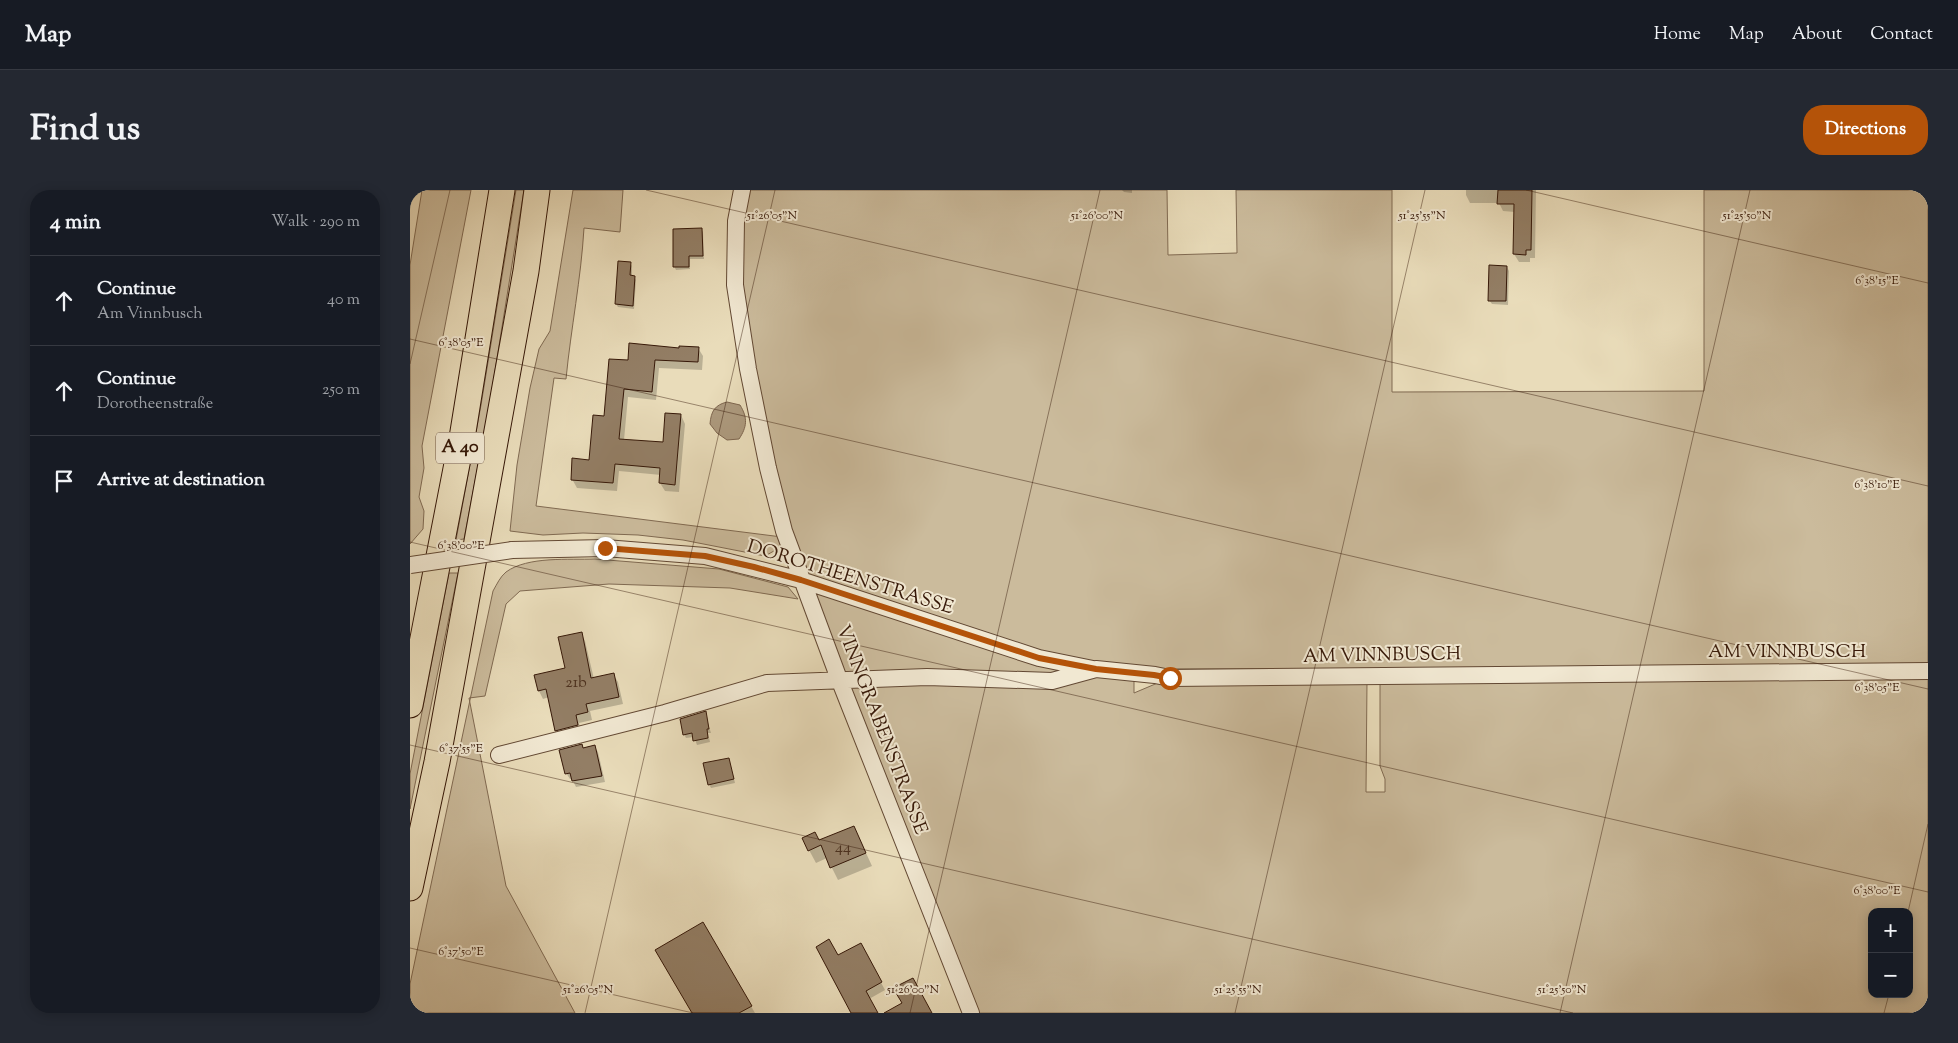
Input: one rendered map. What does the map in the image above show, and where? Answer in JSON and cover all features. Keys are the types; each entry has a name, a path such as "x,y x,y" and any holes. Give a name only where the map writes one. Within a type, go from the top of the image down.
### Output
{"highway":[{"name":"A 40","path":"410,705 462,438 502,190"},
{"name":"A 40","path":"410,888 437,762 526,271 537,190"}],"street":[{"name":"VINNGRABENSTRASSE","path":"742,190 736,221 735,285 748,369 768,468 784,531 839,679 971,1013"},
{"name":"DOROTHEENSTRASSE","path":"410,565 512,550 605,548 705,556 801,580 1039,658 1096,669"},
{"name":"AM VINNBUSCH","path":"839,679 927,677 1052,682 1096,669 1170,678 1928,671"},
{"path":"499,755 665,714 767,683 839,679"}],"shaded area":[{"path":"422,190 471,190 422,446 424,468 419,497 424,511 423,529 410,544 410,265"},
{"path":"516,190 524,190 489,408 464,539 456,540 481,405"},
{"path":"573,190 623,190 620,232 584,228 581,266 566,379 554,378 536,506 782,537 781,547 765,556 683,540 638,535 583,533 543,535 510,531 517,465 530,388 539,349 550,331"},
{"path":"748,190 1167,190 1168,255 1237,253 1236,190 1392,190 1392,392 1704,391 1704,190 1928,190 1928,1013 977,1013 895,812 814,600 812,590 818,590 1000,651 1074,669 1134,679 1134,693 1160,682 1367,681 1366,792 1385,792 1385,779 1380,766 1380,681 1574,678 1574,668 1135,669 1039,654 815,580 805,571 795,549 748,346 739,286 741,222"},
{"path":"727,402 740,405 744,414 746,422 739,439 727,440 717,433 710,424 714,409"},
{"path":"595,559 719,569 788,587 798,599 730,588 609,584 520,591 506,604 485,696 470,698 493,591 500,578 506,572 526,563 549,560"},
{"path":"449,573 458,573 410,809 410,774"},
{"path":"470,701 506,886 575,1013 410,1013 410,984"}],"building":[{"path":"1498,190 1532,190 1531,250 1526,250 1526,255 1513,254 1514,204 1497,204"},
{"path":"702,228 703,256 689,256 689,267 673,267 673,229"},
{"path":"618,261 631,262 630,275 635,276 633,306 615,304"},
{"path":"1489,265 1507,266 1506,301 1488,301"},
{"path":"629,343 679,348 679,346 699,347 698,362 655,360 652,392 624,389 619,439 663,442 665,413 681,414 675,485 659,483 660,468 615,464 613,483 571,480 572,458 589,460 593,415 604,416 609,359 628,360"},
{"path":"582,632 591,678 614,673 619,697 586,704 588,712 576,715 578,725 555,731 546,689 538,691 534,675 565,668 558,637"},
{"path":"706,711 709,729 707,729 708,738 693,741 692,733 683,735 680,719"},
{"path":"582,744 583,748 595,745 602,776 572,781 570,773 565,774 559,750"},
{"path":"729,758 734,779 708,785 703,763"},
{"path":"854,826 866,853 830,868 821,845 808,851 802,838 815,832 819,840"},
{"path":"703,922 752,1006 739,1013 692,1013 655,950"},
{"path":"829,939 838,955 861,943 882,982 866,991 878,1013 851,1013 816,947"},
{"path":"913,978 932,1013 884,1013 902,1003 893,988"}],"route":[{"path":"605,548 705,556 754,567 801,580 1039,658 1096,669 1170,678"}]}
